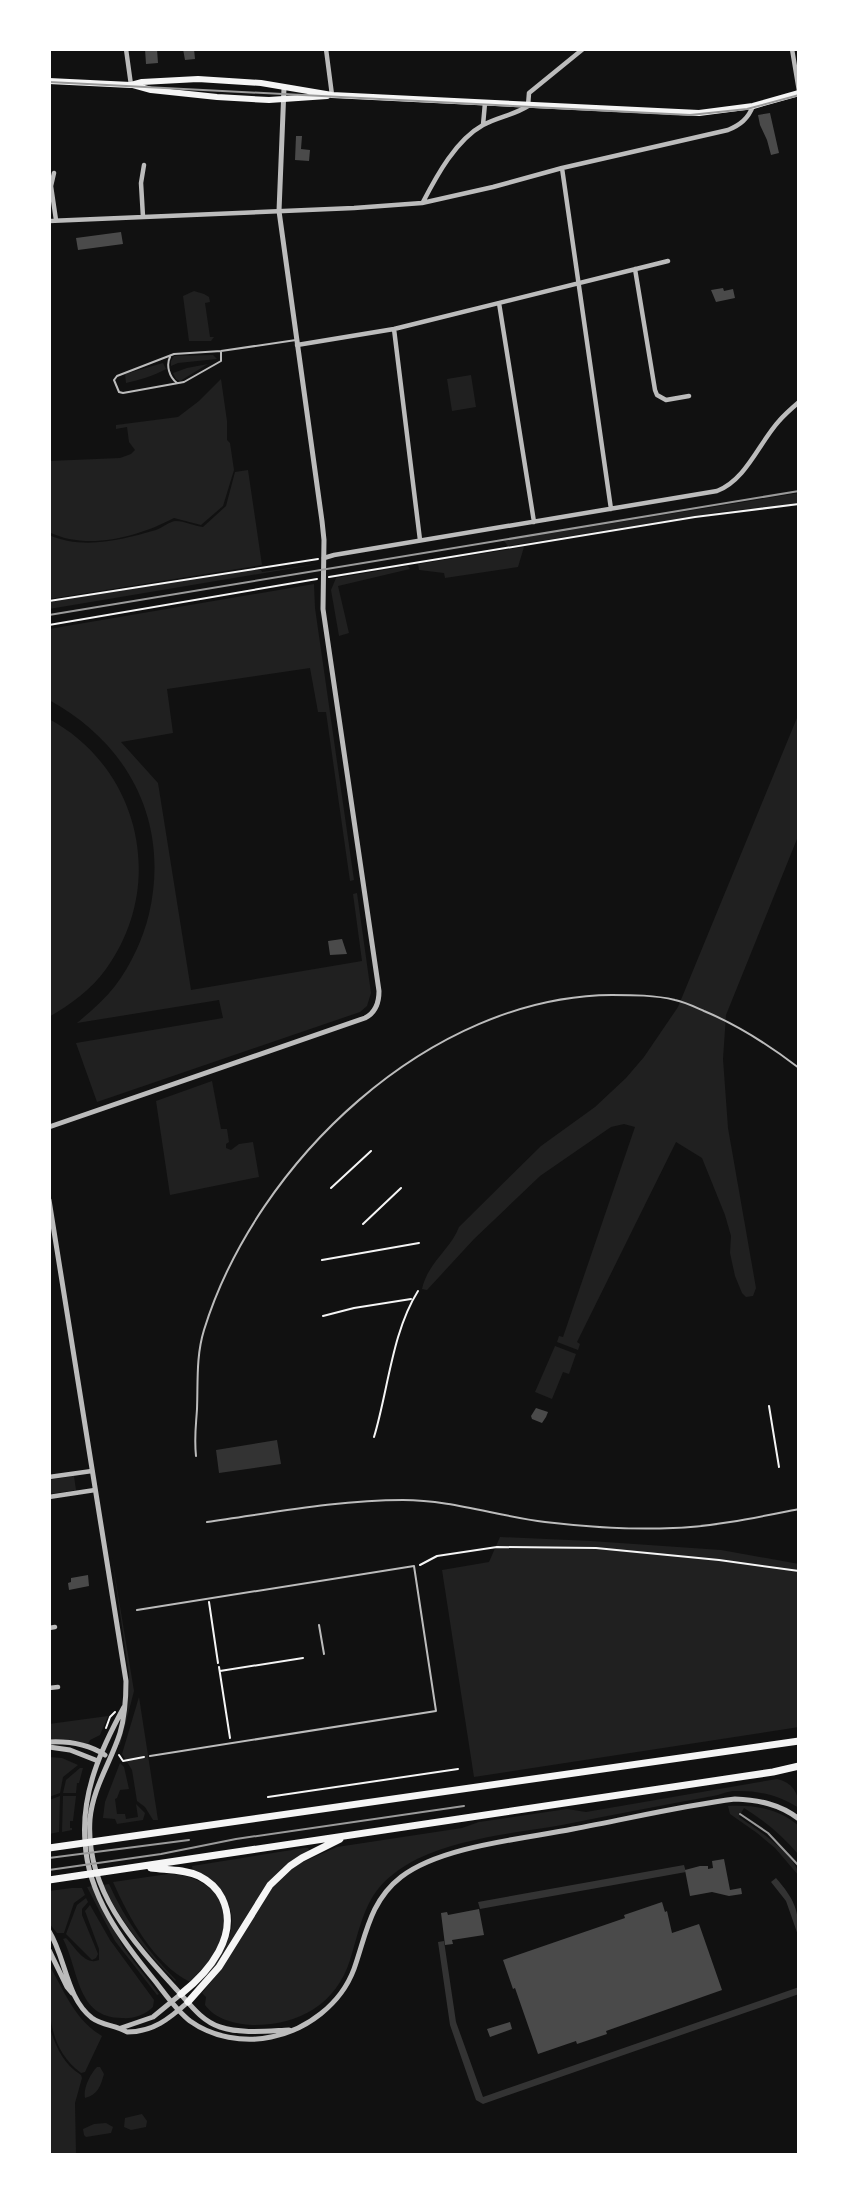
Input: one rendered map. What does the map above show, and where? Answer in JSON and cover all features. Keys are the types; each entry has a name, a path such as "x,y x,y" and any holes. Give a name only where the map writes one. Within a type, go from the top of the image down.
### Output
{"highway":[{"path":"49,1848 795,1742"},
{"path":"49,1880 560,1805 799,1766"},
{"path":"188,2002 219,1967 271,1885 302,1858 347,1836"},
{"path":"137,1867 192,1873 208,1881 224,1902 228,1917 226,1937 209,1966 193,1985 181,1994"}],"main road":[{"path":"131,85 198,79 261,83 332,95 699,113 753,106 799,92"},
{"path":"49,81 131,85 213,97 284,99 332,95"}],"street":[{"path":"126,49 131,85"},
{"path":"326,49 332,95"},
{"path":"422,203 438,174 458,147 483,125 517,113 528,106 529,93 583,49"},
{"path":"792,49 799,92"},
{"path":"49,1127 365,1018 375,1008 379,992 323,609 324,558 321,521 279,211 284,88"},
{"path":"483,125 485,103"},
{"path":"49,220 422,203 728,130 746,120 753,106"},
{"path":"143,217 141,183 144,165"},
{"path":"562,168 611,509"},
{"path":"54,173 51,186 56,220"},
{"path":"296,343 394,330 668,261"},
{"path":"635,269 657,395 666,400 689,397"},
{"path":"499,303 534,522"},
{"path":"394,330 421,541"},
{"path":"324,558 726,488 737,478 778,421 799,401"},
{"path":"49,1200 126,1685 120,1734 94,1797 90,1820 92,1852 99,1885 117,1918 137,1945 208,2021 219,2027 252,2031 293,2029"},
{"path":"49,1477 92,1471"},
{"path":"49,1497 95,1490"},
{"path":"49,1688 58,1686"},
{"path":"124,1707 98,1761 88,1792 84,1828 86,1853 94,1886 129,1947 172,2002 202,2028 226,2037 270,2037 315,2018 330,2006 353,1971 370,1917 383,1896 404,1875 429,1861 483,1846 735,1799 751,1799 777,1806 799,1819"},
{"path":"49,1742 91,1747 108,1760"},
{"path":"49,1747 70,1750 98,1761 108,1760"},
{"path":"49,1931 57,1945 74,1996"},
{"path":"49,1950 67,1987 90,2016 101,2023 127,2032 151,2029 166,2021 188,2002"},
{"path":"121,2028 153,2017 181,1994"}],"lane":[{"path":"220,351 221,361 178,384 122,393 115,386 114,380 117,376 174,354 296,343"},
{"path":"174,354 169,358 168,364 172,377 178,384"},
{"path":"196,1456 194,1432 199,1351 219,1292 248,1231 283,1180 358,1101 391,1075 437,1045 489,1020 530,1006 592,995 632,995 675,1000 723,1019 750,1033 799,1068"},
{"path":"207,1522 327,1505 404,1500 460,1505 542,1522 597,1527 674,1528 799,1509"},
{"path":"137,1610 414,1566 436,1711 150,1756"},
{"path":"319,1625 324,1654"}],"path":[{"path":"328,578 695,517 799,504"},
{"path":"49,601 324,558"},
{"path":"49,625 318,579"},
{"path":"331,1188 371,1151"},
{"path":"363,1223 401,1188"},
{"path":"322,1260 419,1243"},
{"path":"374,1437 397,1343 418,1291"},
{"path":"323,1316 354,1308 413,1299"},
{"path":"769,1406 779,1467"},
{"path":"414,1566 437,1556 497,1548 596,1548 799,1571"},
{"path":"208,1598 231,1743"},
{"path":"220,1671 303,1658"},
{"path":"110,1717 114,1712"},
{"path":"119,1756 123,1761 150,1756"},
{"path":"268,1797 458,1769"}],"shaded area":[{"path":"194,291 209,297 210,302 205,303 210,337 214,337 211,341 189,341 183,296"},
{"path":"213,355 217,359 171,366 174,356"},
{"path":"163,363 166,369 126,383 125,374"},
{"path":"208,364 180,381 173,373 187,368"},
{"path":"471,375 476,407 452,411 447,379"},
{"path":"221,379 227,440 230,443 234,470 223,506 201,525 174,518 145,531 112,539 80,540 49,532 49,461 120,458 131,454 135,450 129,442 127,427 116,429 116,425 178,417"},
{"path":"248,470 262,565 49,599 49,535 62,540 89,543 129,537 156,530 174,521 203,527 226,506 235,472"},
{"path":"799,493 799,503 720,512 508,546 504,541"},
{"path":"524,547 518,567 445,578 444,573 419,570 418,564"},
{"path":"318,564 49,609 49,602 251,570 262,572"},
{"path":"408,566 410,569 338,586 349,633 339,636 331,590 336,578"},
{"path":"314,584 315,608 354,880 350,881 326,712 318,712 310,668 167,689 173,733 121,742 158,783 191,990 362,961 353,894 357,893 371,993 367,1006 360,1012 97,1102 76,1043 223,1018 219,1000 77,1023 115,986 136,952 149,914 154,881 154,849 148,818 122,763 102,739 49,700 49,629"},
{"path":"799,713 799,834 726,1015 723,1059 728,1128 756,1288 753,1296 746,1297 742,1293 735,1276 730,1253 731,1236 702,1158 676,1142 577,1342 580,1344 578,1350 557,1342 559,1336 563,1337 635,1127 624,1124 611,1127 540,1176 474,1239 427,1290 422,1289 429,1271 459,1227 541,1146 595,1107 626,1078 644,1057 678,1007"},
{"path":"49,719 80,740 105,767 123,797 134,831 139,866 136,901 125,936 106,969 80,996 49,1017"},
{"path":"212,1081 221,1129 227,1129 229,1142 226,1148 231,1150 239,1144 253,1142 259,1177 170,1195 156,1101"},
{"path":"555,1346 576,1354 569,1374 563,1372 552,1399 535,1392"},
{"path":"277,1440 281,1464 219,1473 216,1450"},
{"path":"74,1476 76,1490 49,1494 49,1480"},
{"path":"500,1537 721,1550 799,1564 799,1727 474,1777 442,1570 489,1562"},
{"path":"112,1558 134,1691 120,1745 127,1712 129,1675"},
{"path":"139,1697 158,1820 153,1820 145,1807 137,1801 132,1770 122,1754"},
{"path":"108,1716 100,1735 88,1744 64,1739 49,1740 49,1724"},
{"path":"49,1757 62,1758 78,1765 63,1777 60,1793 49,1797"},
{"path":"120,1763 124,1767 129,1789 120,1790 115,1799 117,1814 125,1814 126,1819 138,1817 136,1804 145,1813 143,1820 117,1824 115,1819 103,1818 105,1802"},
{"path":"83,1768 76,1793 63,1793 66,1780"},
{"path":"777,1779 794,1789 799,1808 768,1794 733,1791 488,1837 434,1852 399,1870 377,1890 365,1911 344,1976 325,2001 313,2010 284,2022 252,2025 226,2020 205,2005 206,1997 202,1993 219,1972 273,1886 298,1864 337,1847 567,1809 586,1812"},
{"path":"60,1796 59,1832 49,1834 49,1800"},
{"path":"63,1796 76,1796 73,1821 70,1821 72,1830 62,1832"},
{"path":"728,1806 765,1809 782,1815 799,1826 799,1855 773,1829 744,1808 739,1817 783,1851 797,1868 799,1876 775,1848 730,1814"},
{"path":"304,1848 309,1850 288,1864 262,1891 215,1967 197,1988 225,1947 232,1924 231,1912 224,1896 193,1871 192,1866"},
{"path":"684,1865 686,1872 480,1909 478,1902"},
{"path":"168,1874 183,1875 208,1887 217,1896 225,1919 224,1932 218,1947 190,1982 165,1964 154,1952 135,1925 113,1882"},
{"path":"776,1878 794,1905 799,1938 786,1901 771,1882"},
{"path":"109,1884 138,1935 175,1981 126,1924 103,1885"},
{"path":"92,1886 123,1947 159,1994 157,1995 115,1941 87,1887"},
{"path":"82,1888 85,1895 74,1903 64,1933 57,1933 49,1923 49,1891"},
{"path":"86,1898 88,1902 82,1909 82,1915 98,1954 92,1960 66,1934 77,1905"},
{"path":"90,1905 110,1940 154,2000 153,2007 143,2014 126,2018 107,2016 87,2001 81,1990 63,1939 66,1938 85,1958 99,1960 99,1949 85,1911"},
{"path":"444,1941 456,2022 483,2097 799,1987 799,1994 483,2104 476,2100 450,2025 438,1942"},
{"path":"49,1965 77,2013 102,2036 85,2072 81,2073 69,2062 55,2038 50,2010"},
{"path":"49,2026 60,2054 82,2078 75,2103 76,2155 49,2155"},
{"path":"97,2067 100,2067 104,2074 102,2082 96,2092 85,2098 88,2082"},
{"path":"142,2114 147,2121 146,2127 131,2130 124,2127 125,2118"},
{"path":"106,2123 113,2127 111,2133 86,2137 84,2135 83,2129"}],"building":[{"path":"145,49 157,49 158,63 146,64"},
{"path":"183,49 194,49 195,59 185,60"},
{"path":"770,113 779,153 771,155 758,115"},
{"path":"296,136 302,136 301,149 310,150 309,161 295,160"},
{"path":"121,232 123,244 78,250 76,238"},
{"path":"723,288 724,291 733,289 735,298 716,302 711,290"},
{"path":"342,939 347,954 330,955 328,941"},
{"path":"536,1408 548,1412 542,1423 532,1419"},
{"path":"88,1575 89,1586 69,1590 68,1583 71,1578"},
{"path":"724,1859 730,1890 741,1888 742,1894 729,1896 712,1892 690,1896 685,1870 700,1866 713,1868 712,1861"},
{"path":"662,1902 672,1933 699,1924 722,1990 606,2031 607,2034 538,2054 503,1960 625,1918 624,1915"},
{"path":"479,1909 484,1935 452,1940 453,1944 445,1945 441,1913 447,1912 448,1915"},
{"path":"510,2022 512,2029 490,2037 487,2029"}],"tram line":[{"path":"49,82 690,115 747,109 799,95"}],"railway":[{"path":"49,615 799,491"},
{"path":"49,1870 161,1854 236,1839 464,1806"},
{"path":"740,1814 768,1833 799,1866"},
{"path":"49,1858 189,1840"}]}
